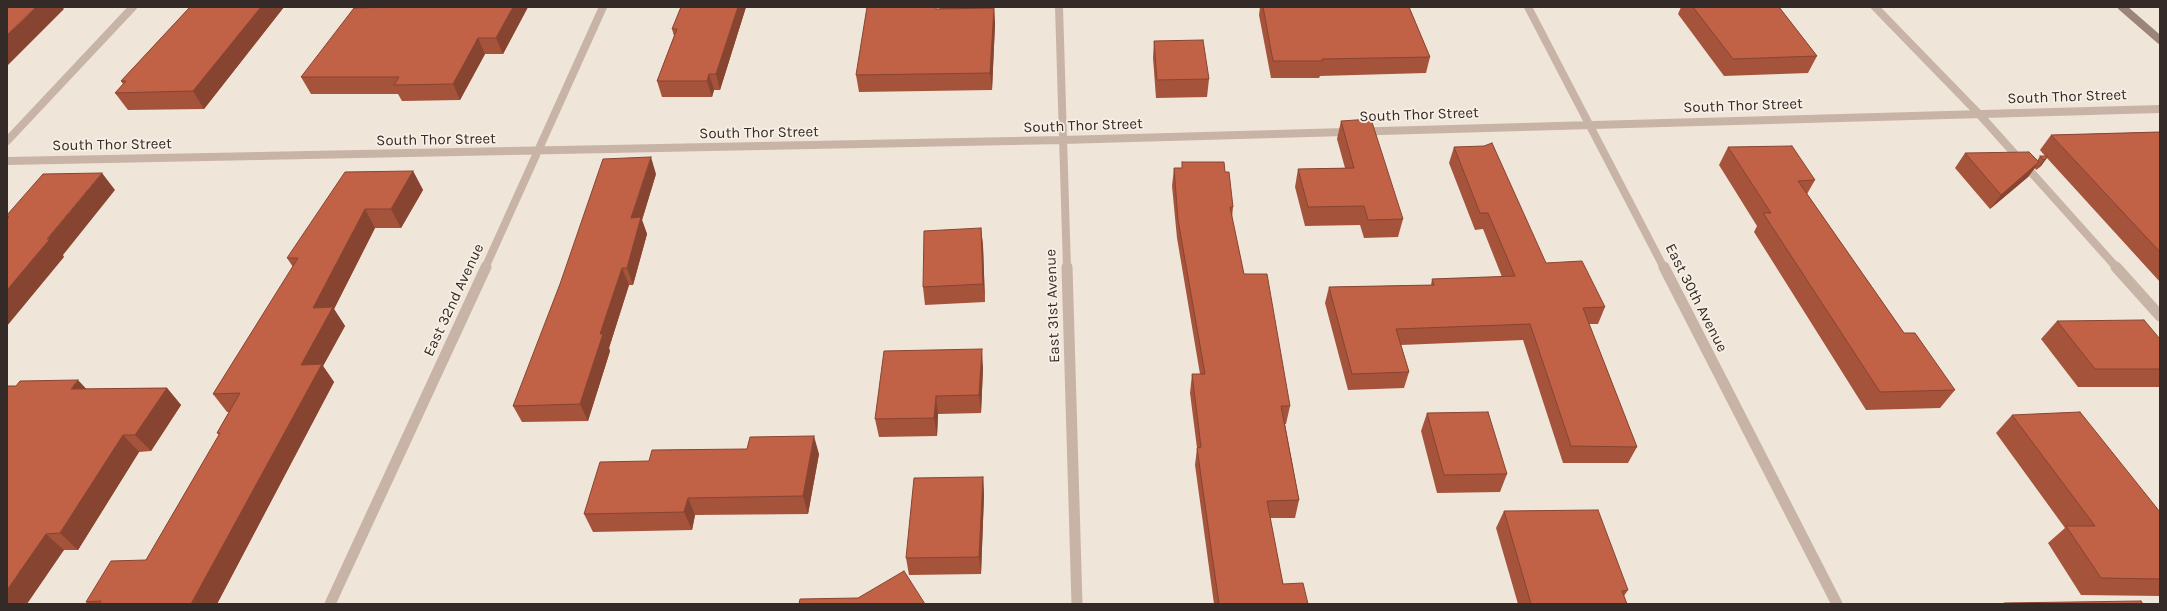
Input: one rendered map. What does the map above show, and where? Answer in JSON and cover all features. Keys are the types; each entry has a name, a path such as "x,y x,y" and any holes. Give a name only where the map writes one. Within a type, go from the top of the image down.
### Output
{"street":[{"path":"7,141 134,7"},
{"name":"East 32nd Avenue","path":"330,604 539,152 603,7"},
{"name":"East 31st Avenue","path":"1059,7 1077,604"},
{"name":"East 30th Avenue","path":"1528,7 1590,124 1837,604"},
{"path":"1876,7 1979,114 2160,316"},
{"path":"2122,7 2160,40"},
{"name":"South Thor Street","path":"7,161 539,152 1062,140 2160,108"}],"building":[{"path":"7,7 36,7 7,35"},
{"path":"190,7 261,7 193,91 115,93 126,81 121,81"},
{"path":"513,7 496,38 478,38 453,84 394,85 399,77 301,77 354,8"},
{"path":"681,7 738,7 716,74 709,74 707,81 657,81 677,29 672,29"},
{"path":"867,7 936,7 936,9 994,8 990,73 856,75"},
{"path":"1263,7 1409,7 1430,57 1322,59 1322,61 1273,61"},
{"path":"1693,7 1779,7 1817,56 1733,59"},
{"path":"1203,40 1209,79 1157,80 1154,41"},
{"path":"1371,119 1403,219 1368,220 1364,206 1308,207 1298,169 1354,168 1341,121"},
{"path":"2160,132 2160,252 2051,135"},
{"path":"1492,143 1546,263 1582,261 1605,307 1583,308 1637,447 1571,446 1530,324 1396,329 1409,372 1352,374 1329,287 1434,285 1432,279 1515,276 1488,213 1480,213 1454,147 1484,146"},
{"path":"1792,146 1815,180 1798,181 1904,333 1915,333 1955,390 1880,392 1763,213 1771,213 1728,147"},
{"path":"2029,152 2039,162 2001,195 1965,153"},
{"path":"2040,156 2048,156 2044,160"},
{"path":"651,157 631,218 641,217 627,268 622,268 600,334 603,334 580,404 513,406 560,284 603,159"},
{"path":"1182,162 1224,162 1225,172 1229,172 1233,207 1230,207 1244,274 1267,274 1290,406 1281,406 1299,500 1267,501 1283,584 1303,583 1308,604 1219,604 1197,448 1201,447 1192,374 1205,374 1178,220 1174,168 1182,168"},
{"path":"413,171 391,209 365,209 313,308 333,307 301,365 322,364 191,604 99,604 101,601 86,602 111,561 146,560 220,433 217,433 240,393 213,394 298,258 287,258 345,172"},
{"path":"102,173 47,239 50,239 7,290 7,219 9,217 7,217 7,215 43,174"},
{"path":"981,228 983,284 923,287 924,231"},
{"path":"2144,320 2160,339 2160,369 2095,369 2057,321"},
{"path":"982,349 979,395 936,396 934,418 875,419 884,351"},
{"path":"78,380 71,389 167,388 135,435 123,435 60,533 46,534 7,590 7,386 16,386 20,381"},
{"path":"1488,412 1507,474 1444,475 1427,413"},
{"path":"2080,412 2160,512 2160,579 2101,578 2066,526 2095,526 2012,415"},
{"path":"814,436 803,496 688,498 684,512 584,514 600,462 649,461 652,450 747,449 750,437"},
{"path":"983,477 979,557 906,558 914,478"},
{"path":"1598,510 1628,590 1622,591 1627,604 1531,604 1504,511"},
{"path":"904,571 925,604 799,604 800,599 858,598"},
{"path":"2141,601 2143,604 2004,603"}]}
